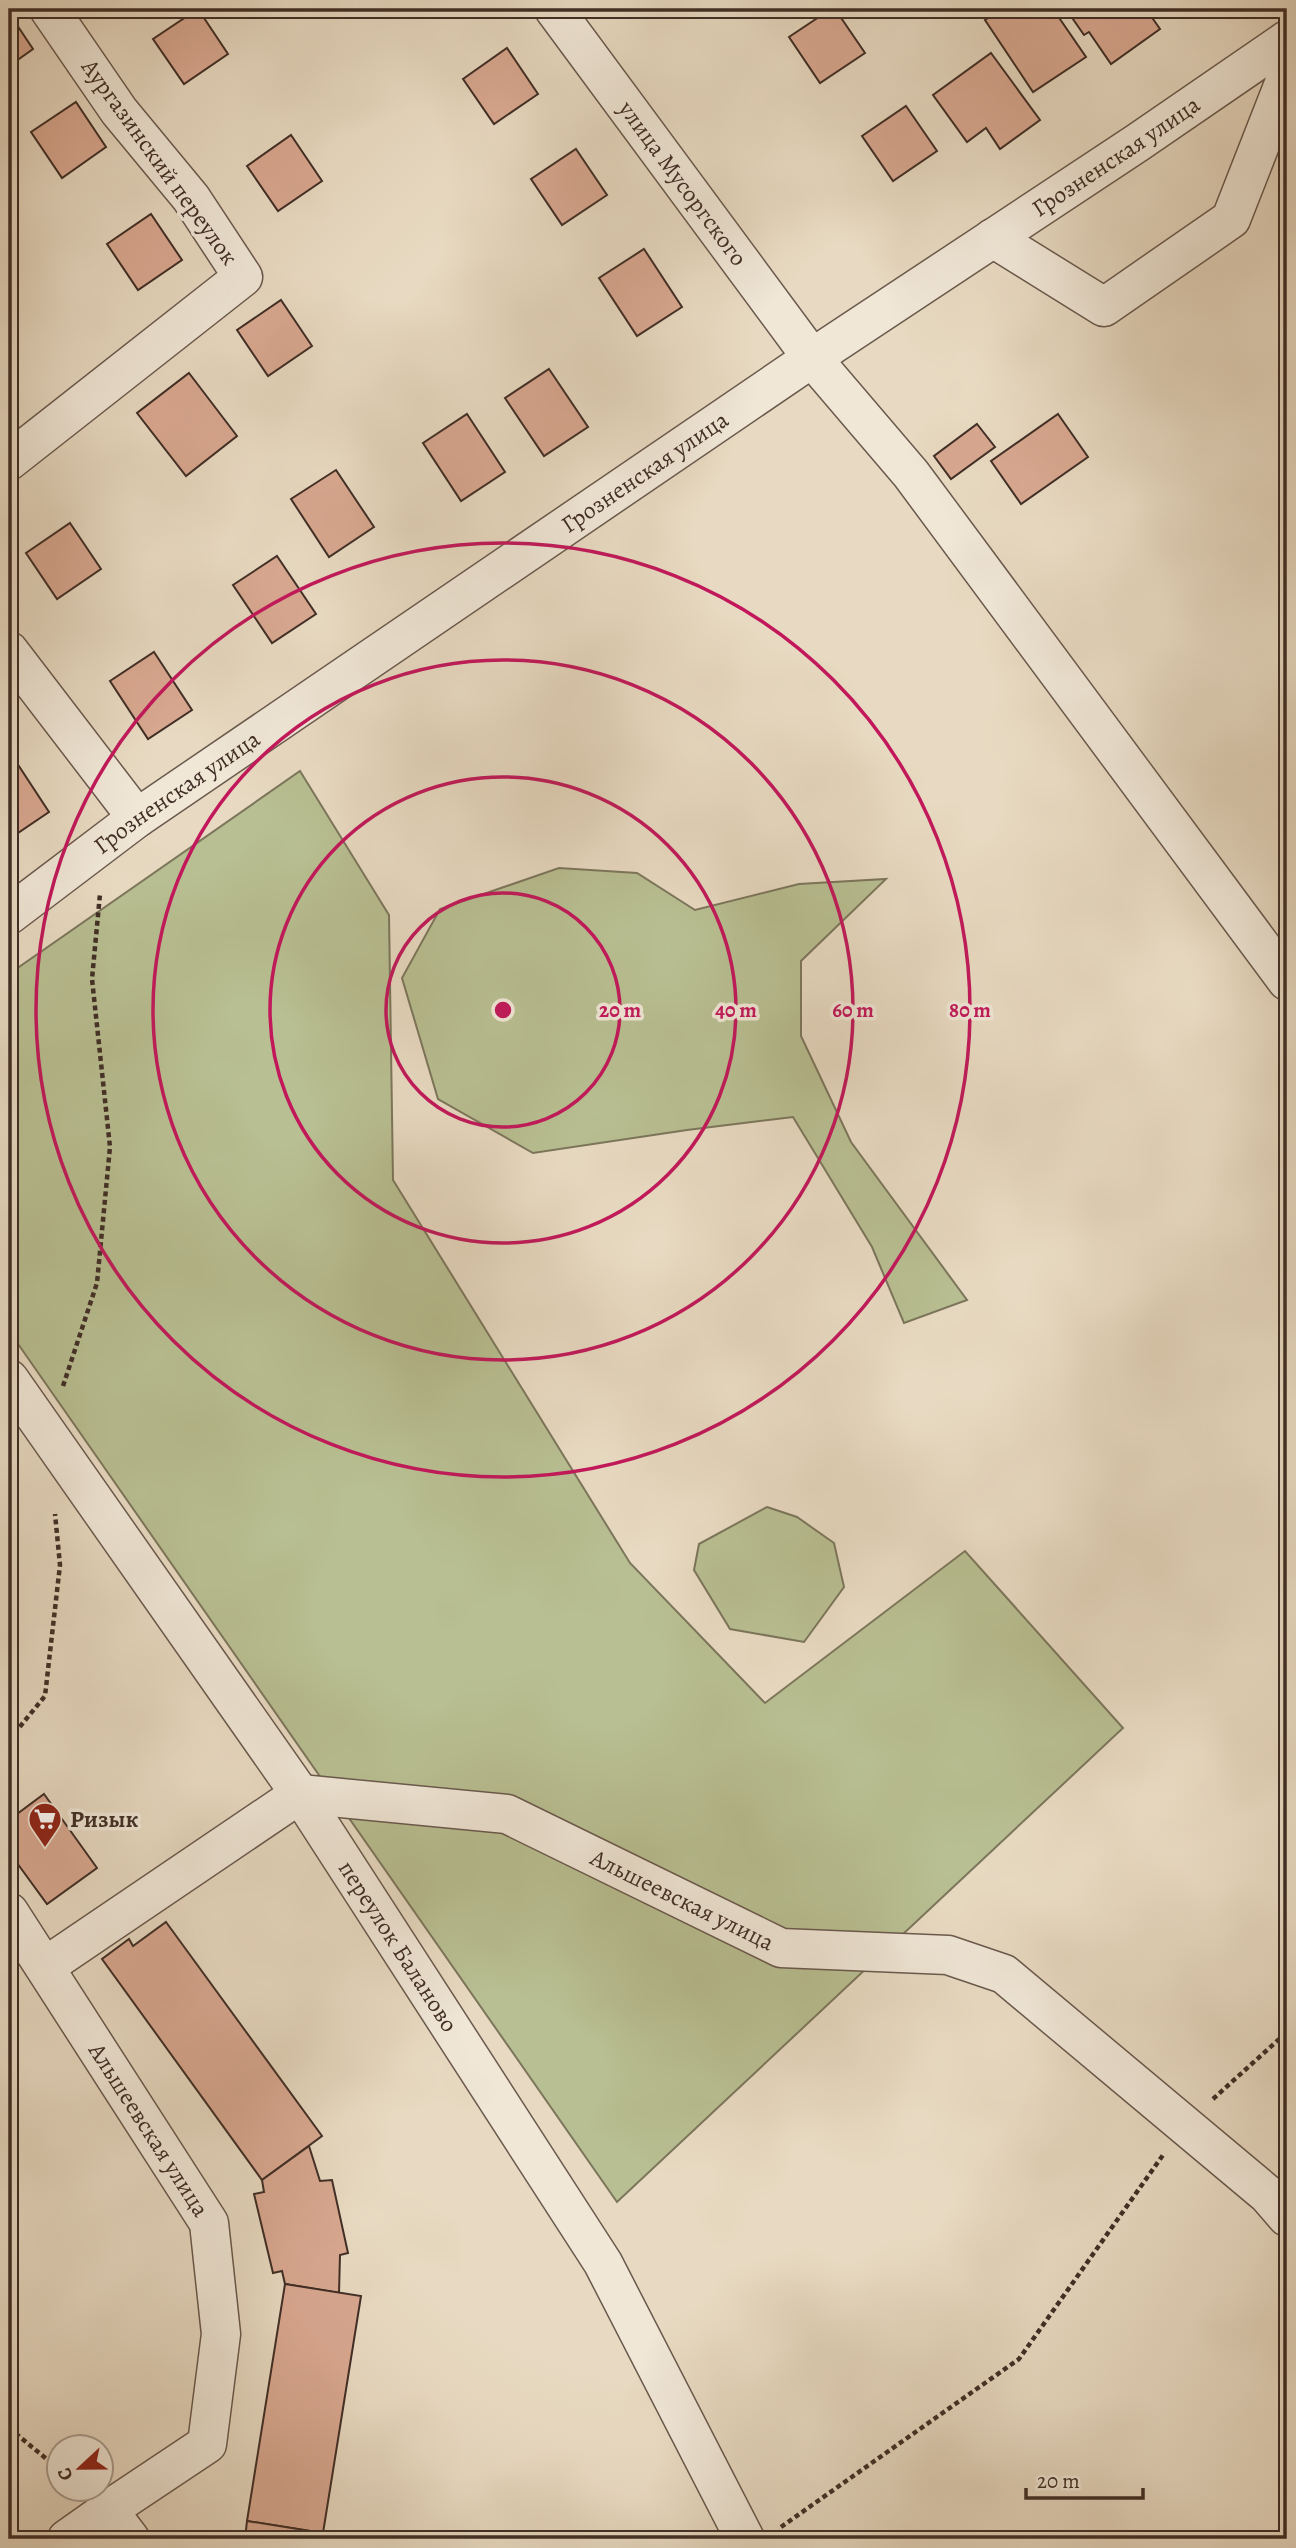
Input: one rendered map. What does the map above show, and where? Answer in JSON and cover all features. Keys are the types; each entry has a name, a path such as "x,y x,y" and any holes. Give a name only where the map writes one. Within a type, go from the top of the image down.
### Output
{"street":[{"name":"Аургазинский переулок","path":"9,461 243,276 191,198 119,111 49,9"},
{"name":"улица Мусоргского","path":"554,9 812,358 911,474 1287,981"},
{"name":"Грозненская улица","path":"9,915 137,818 812,358 1287,40"},
{"path":"993,238 1104,307 1231,219 1287,76"},
{"path":"9,651 137,818"},
{"name":"переулок Баланово","path":"9,1379 300,1794 603,2263 760,2535"},
{"path":"46,1966 300,1794"},
{"name":"Альшеевская улица","path":"300,1794 507,1814 781,1948 948,1955 1004,1974 1268,2195 1287,2217"},
{"name":"Альшеевская улица","path":"9,1912 209,2223 221,2334 207,2444 119,2525 67,2539"}],"path":[{"path":"47,1432 97,1283 110,1147 92,979 105,842"},
{"path":"9,1740 45,1696 60,1565 55,1512"},
{"path":"760,2535 1019,2359 1184,2125 1287,2032"},
{"path":"9,2428 46,2458"}],"green space":[{"path":"300,771 389,915 393,1180 630,1563 765,1703 965,1551 1123,1728 617,2202 9,1331 9,974"},
{"path":"559,868 637,873 695,910 799,884 886,879 801,961 801,1036 851,1142 967,1300 904,1323 872,1247 793,1117 533,1153 438,1099 402,978 440,909"},
{"path":"767,1507 797,1517 834,1543 844,1587 804,1642 730,1629 694,1570 699,1544"}],"building":[{"path":"198,9 228,54 184,84 153,39"},
{"path":"401,9 418,9 406,17"},
{"path":"835,9 865,53 820,83 789,37"},
{"path":"1003,9 1053,9 1086,57 1033,92 985,20"},
{"path":"1066,9 1146,9 1160,29 1111,64 1089,32 1084,35"},
{"path":"9,13 33,49 9,66"},
{"path":"507,48 538,94 494,124 463,79"},
{"path":"991,53 1040,120 1000,149 986,128 967,142 933,95"},
{"path":"76,102 106,147 62,178 31,132"},
{"path":"906,106 937,151 893,181 862,136"},
{"path":"291,135 322,181 278,211 247,166"},
{"path":"576,149 607,195 562,225 531,179"},
{"path":"151,214 182,260 138,290 107,244"},
{"path":"644,249 682,307 637,336 599,278"},
{"path":"281,300 312,346 268,376 237,330"},
{"path":"549,369 588,427 544,456 505,398"},
{"path":"189,373 237,436 186,476 137,413"},
{"path":"467,414 505,472 461,501 423,443"},
{"path":"1058,414 1088,457 1021,504 991,461"},
{"path":"977,424 995,447 951,479 934,456"},
{"path":"336,470 374,527 329,557 291,499"},
{"path":"70,523 101,569 57,599 26,553"},
{"path":"277,556 316,614 272,643 233,585"},
{"path":"154,652 192,710 148,739 110,681"},
{"path":"11,754 49,812 9,839 9,756"},
{"path":"44,1794 97,1868 47,1904 9,1852 9,1820"},
{"path":"166,1922 322,2136 262,2180 102,1959 129,1939 133,1946"},
{"path":"309,2146 320,2181 332,2180 348,2253 340,2255 339,2293 285,2284 282,2271 273,2273 254,2194 264,2192 262,2180"},
{"path":"285,2284 361,2296 323,2533 247,2521"},
{"path":"247,2521 323,2533 323,2539 245,2539"}],"place":[{"name":"Ризык","path":"45,1849"}]}
